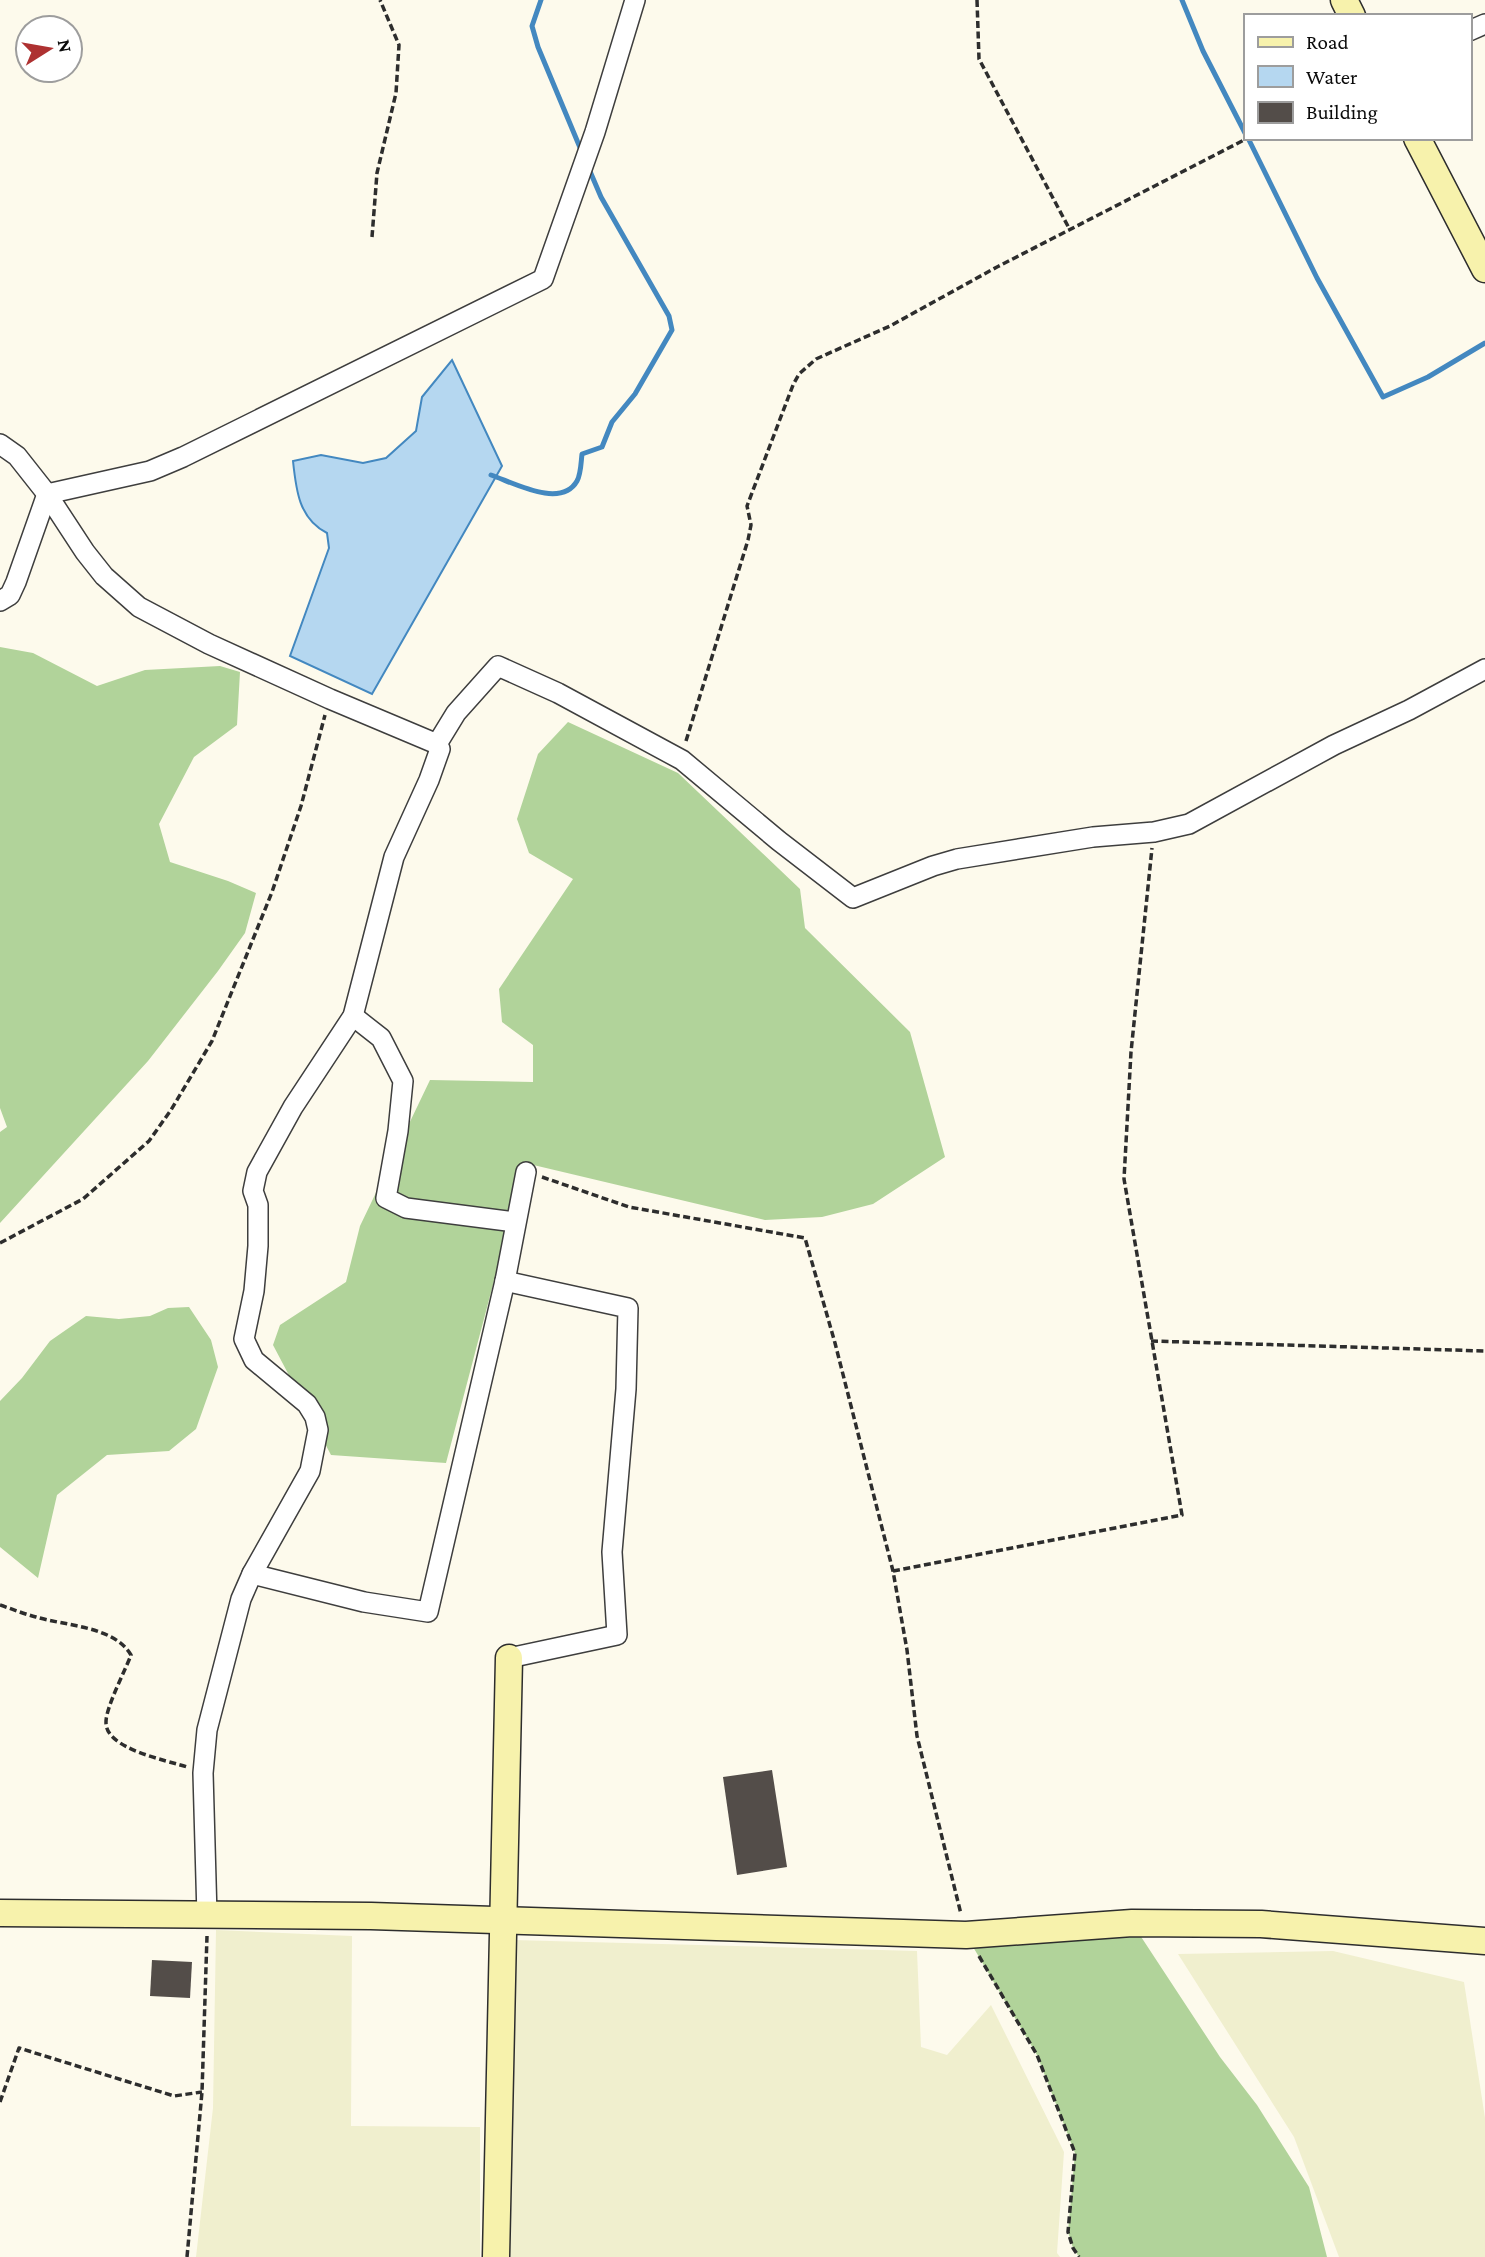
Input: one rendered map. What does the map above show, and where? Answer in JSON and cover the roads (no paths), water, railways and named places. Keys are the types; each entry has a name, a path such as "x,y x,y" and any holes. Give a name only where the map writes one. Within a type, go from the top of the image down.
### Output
{"street":[{"path":"47,495 150,471 183,457 542,279 595,132 635,0"},
{"path":"1418,140 1485,269"},
{"path":"0,444 17,456 104,576 139,607 209,644 437,744 440,750 394,857 354,1016 293,1107 257,1172 253,1191 258,1205 258,1246 254,1292 244,1339 254,1360 307,1404 315,1417 318,1430 310,1471 252,1574 241,1599 207,1730 204,1773 207,1916"},
{"path":"0,601 10,596 47,495"},
{"path":"437,744 456,713 498,666 558,692 682,760 779,841 853,898 957,859 1093,837 1154,832 1189,824 1334,745 1409,710 1485,669"},
{"path":"354,1016 381,1038 403,1081 398,1131 386,1198 406,1208 515,1222"},
{"path":"252,1574 364,1602 428,1612 505,1281 526,1172"},
{"path":"496,2257 509,1658 617,1635 612,1552 626,1389 628,1308 505,1281"},
{"path":"0,1913 371,1916 966,1935 1132,1923 1261,1924 1485,1941"}],"water":[{"path":"452,360 502,466 372,694 290,656 329,548 327,533 310,520 301,503 293,461 321,455 363,463 386,458 416,431 422,397"}],"waterway":[{"path":"541,0 532,26 538,47 581,150"},
{"path":"1182,0 1203,51 1244,131"},
{"path":"1249,140 1317,278 1383,397 1428,377 1485,343"},
{"path":"491,475 549,494 570,489 577,481 582,454 602,447 612,422 635,394 672,330 669,316 601,197 589,169"}]}
